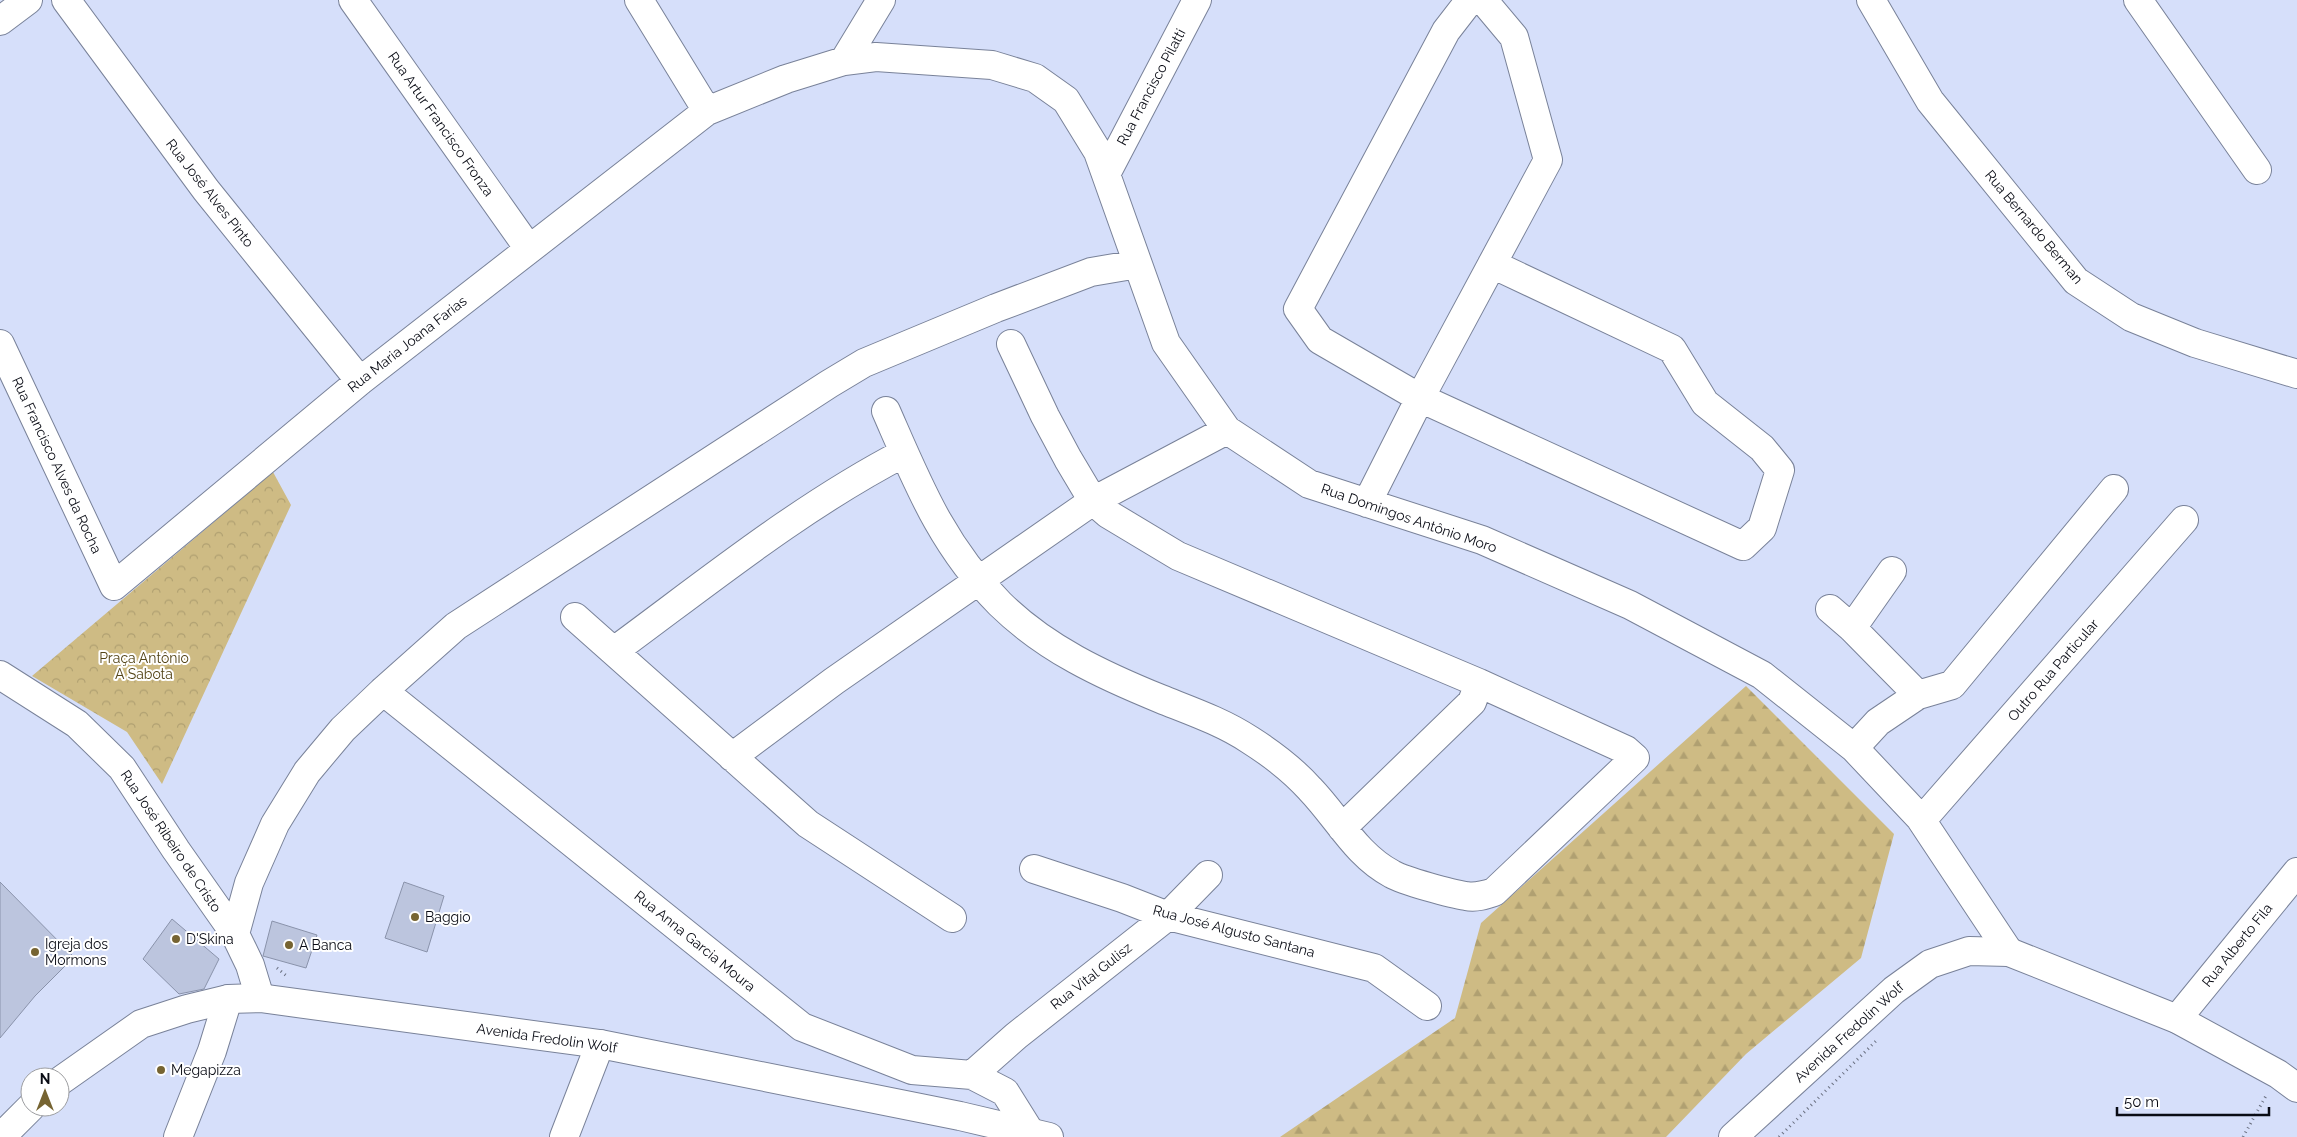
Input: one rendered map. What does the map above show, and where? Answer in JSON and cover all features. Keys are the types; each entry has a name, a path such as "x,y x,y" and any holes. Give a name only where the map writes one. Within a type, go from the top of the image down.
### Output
{"street":[{"path":"0,21 28,0"},
{"name":"Rua José Alves Pinto","path":"66,0 206,190 360,381"},
{"name":"Rua Artur Francisco Fronza","path":"353,0 529,249"},
{"path":"639,0 708,111"},
{"path":"844,62 881,0"},
{"name":"Rua Francisco Pilatti","path":"1106,174 1197,0"},
{"path":"1470,0 1446,31 1298,309 1320,340 1420,398 1743,546 1762,528 1780,470 1762,448 1705,403 1672,349 1492,264"},
{"path":"1367,503 1420,398 1548,160 1514,37 1483,0"},
{"name":"Rua Bernardo Berman","path":"1871,0 1930,101 2076,281 2131,317 2195,343 2297,374"},
{"path":"2138,0 2257,170"},
{"name":"Rua Domingos Antônio Moro","path":"708,111 786,80 844,62 876,57 992,65 1035,78 1066,100 1098,152 1166,343 1227,430 1309,484 1482,540 1630,605 1762,675 1854,748 1922,820 2009,952"},
{"name":"Rua Maria Joana Farias","path":"114,586 360,381 708,111"},
{"path":"235,934 249,883 274,824 307,772 343,729 456,626 864,363 996,308 1083,276 1138,264"},
{"name":"Rua Francisco Alves da Rocha","path":"0,344 114,586"},
{"path":"886,411 931,513 956,552 979,582 1024,626 1076,661 1104,676 1223,724 1249,739 1274,756 1311,789 1375,865 1396,877 1466,896 1481,896 1494,892 1635,758 1626,750 1479,683 1178,556 1108,514 1093,502 1045,416 1011,344"},
{"path":"732,757 834,681 1093,502 1227,430"},
{"path":"614,651 811,508 865,473 904,453"},
{"path":"1854,748 1878,722 1918,695 1952,684 2114,489"},
{"name":"Outro Rua Particular","path":"1922,820 2184,520"},
{"path":"1852,628 1892,571"},
{"path":"1830,609 1852,628 1918,695"},
{"path":"575,617 808,824 952,918"},
{"name":"Rua José Ribeiro de Cristo","path":"2,681 77,724 122,768 176,850 235,934 250,965 260,998"},
{"path":"1342,828 1472,702 1479,683"},
{"name":"Rua Anna Garcia Moura","path":"383,691 802,1026 912,1070 972,1075 1005,1092 1040,1134"},
{"name":"Rua José Algusto Santana","path":"1034,869 1122,898 1168,916 1374,968 1427,1006"},
{"name":"Rua Alberto Fila","path":"2177,1019 2297,872"},
{"name":"Rua Vital Gulisz","path":"972,1075 1016,1036 1168,916 1208,875"},
{"name":"Avenida Fredolin Wolf","path":"1733,1137 1894,990 1930,964 1969,951 2009,952"},
{"path":"2009,952 2177,1019 2292,1083"},
{"name":"Avenida Fredolin Wolf","path":"70,1074 141,1024 187,1008 228,999 260,998 600,1044 1040,1134"},
{"path":"178,1137 212,1051 228,999"},
{"path":"564,1137 600,1044"},
{"path":"1,1137 21,1117"}],"path":[{"path":"1779,1137 1884,1034"},
{"path":"2242,1137 2292,1083"}],"green space":[{"name":"Praça Antônio A Sabota","path":"273,472 291,505 162,784 127,732 32,676"},
{"path":"1746,686 1894,834 1861,958 1746,1054 1666,1137 1280,1137 1455,1018 1481,923"}],"building":[{"name":"Igreja dos Mormons","path":"0,882 74,957 35,996 0,1038"},
{"name":"Baggio","path":"404,882 444,896 427,952 385,938"},
{"name":"D'Skina","path":"172,919 219,959 204,989 179,994 143,959"},
{"name":"A Banca","path":"272,921 317,935 306,968 263,956"}],"place":[{"name":"Baggio","path":"415,917"},
{"name":"D'Skina","path":"176,939"},
{"name":"A Banca","path":"289,945"},
{"name":"Igreja dos Mormons","path":"35,952"},
{"name":"Megapizza","path":"161,1070"}]}
